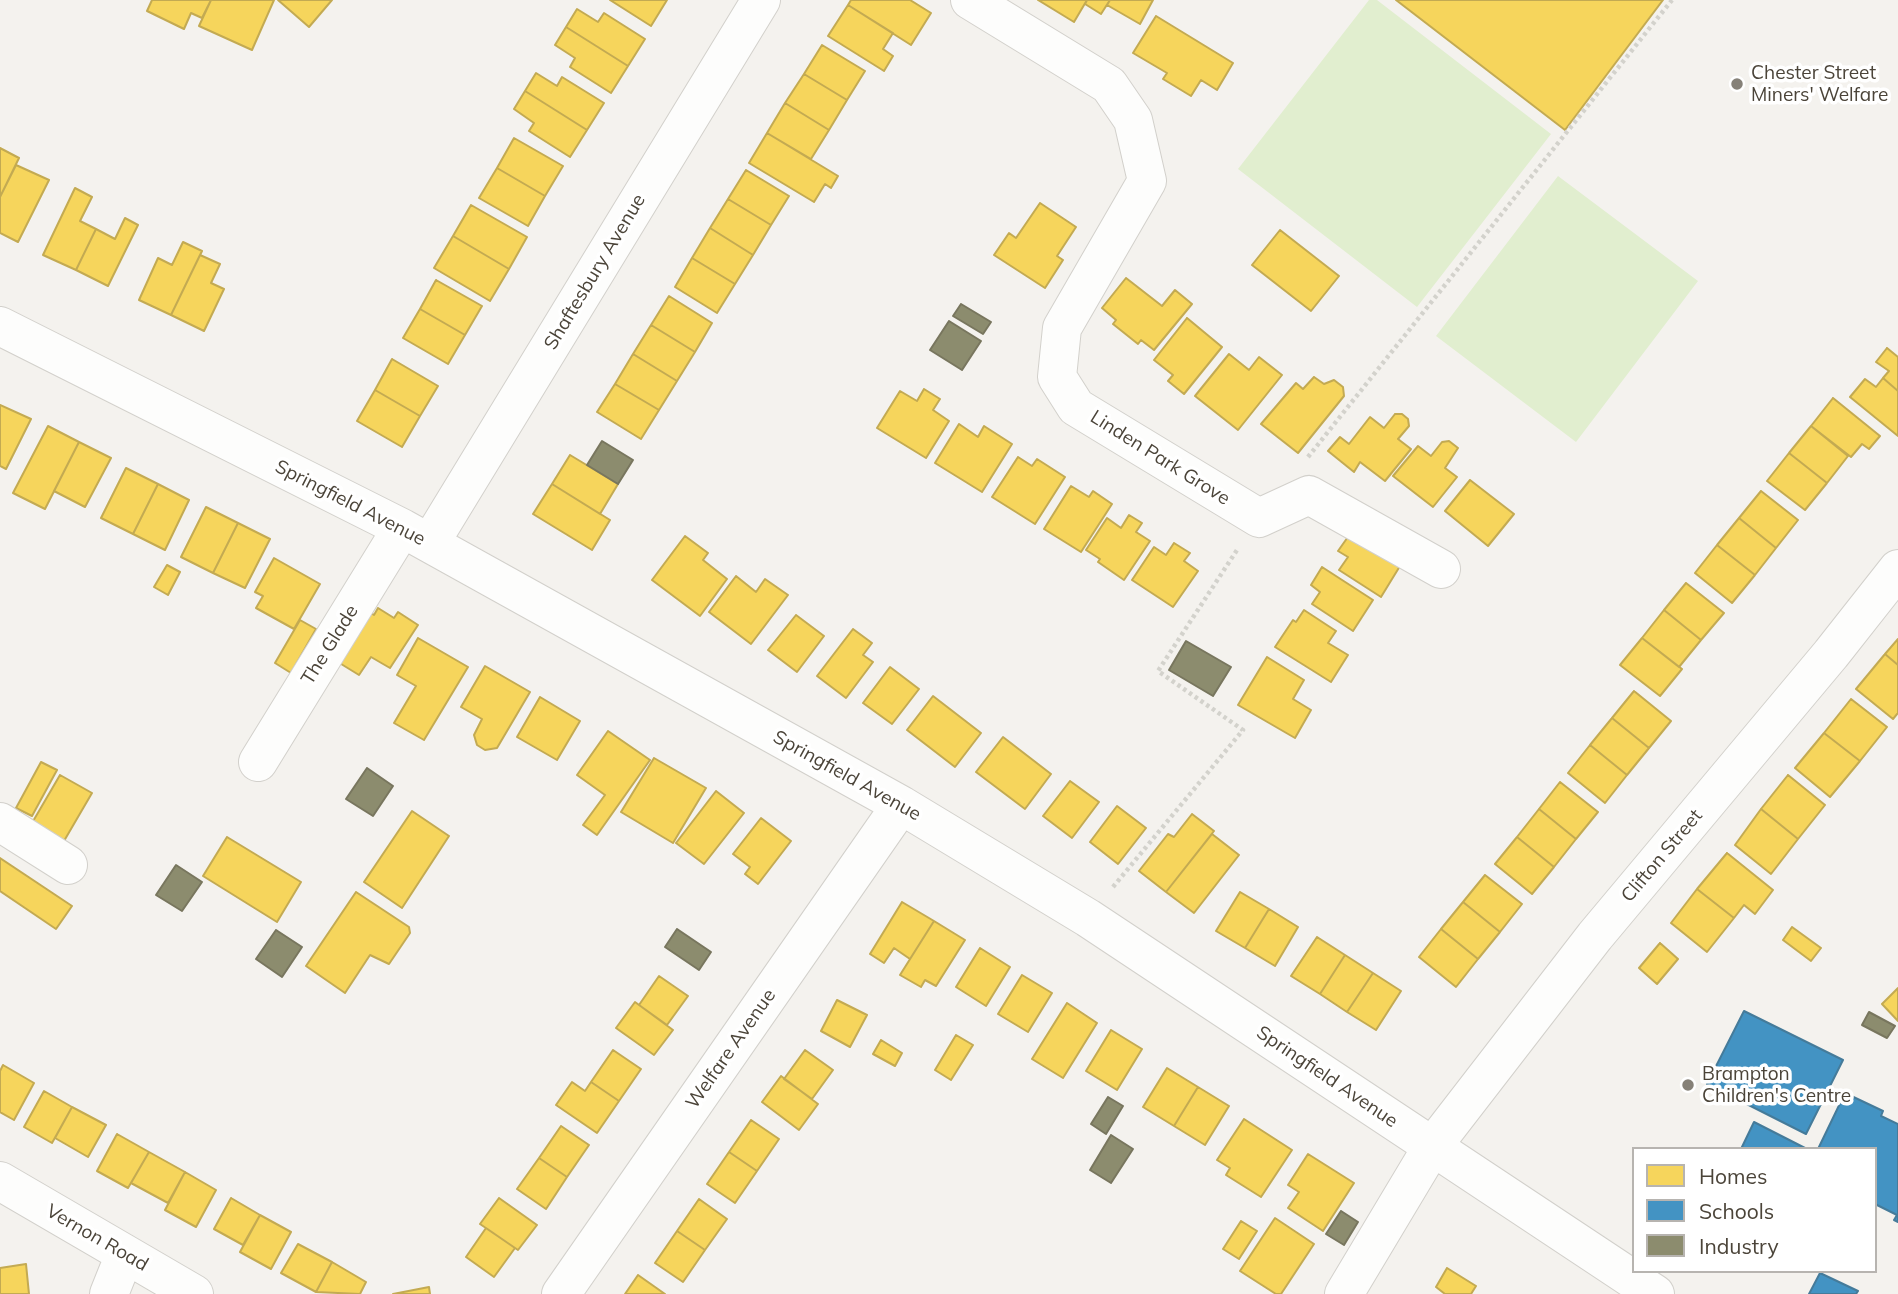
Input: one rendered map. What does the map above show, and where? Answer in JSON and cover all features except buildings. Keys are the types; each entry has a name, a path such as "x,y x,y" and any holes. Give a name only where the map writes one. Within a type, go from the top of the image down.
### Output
{"street":[{"name":"Shaftesbury Avenue","path":"416,536 761,0"},
{"name":"Linden Park Grove","path":"970,0 1108,85 1133,120 1147,181 1062,328 1057,377 1076,407 1259,518"},
{"name":"Springfield Avenue","path":"0,326 416,536 901,805 1088,918 1654,1294"},
{"path":"1259,518 1309,495 1441,569"},
{"name":"The Glade","path":"258,762 416,536"},
{"name":"Clifton Street","path":"1344,1294 1432,1147 1595,936 1832,654 1898,569"},
{"name":"Welfare Avenue","path":"561,1294 901,805"},
{"path":"0,822 68,866"},
{"name":"Vernon Road","path":"0,1181 194,1294"},
{"path":"109,1294 125,1254"}],"path":[{"path":"1300,467 1672,0"},
{"path":"1088,918 1243,730 1157,671 1259,518"}],"green space":[{"path":"1369,0 1377,0 1551,134 1417,307 1238,169"},
{"path":"1558,176 1698,281 1576,442 1436,336"}],"place":[{"name":"Chester Street Miners' Welfare","path":"1737,84"},
{"name":"Brampton Children's Centre","path":"1688,1085"}]}
